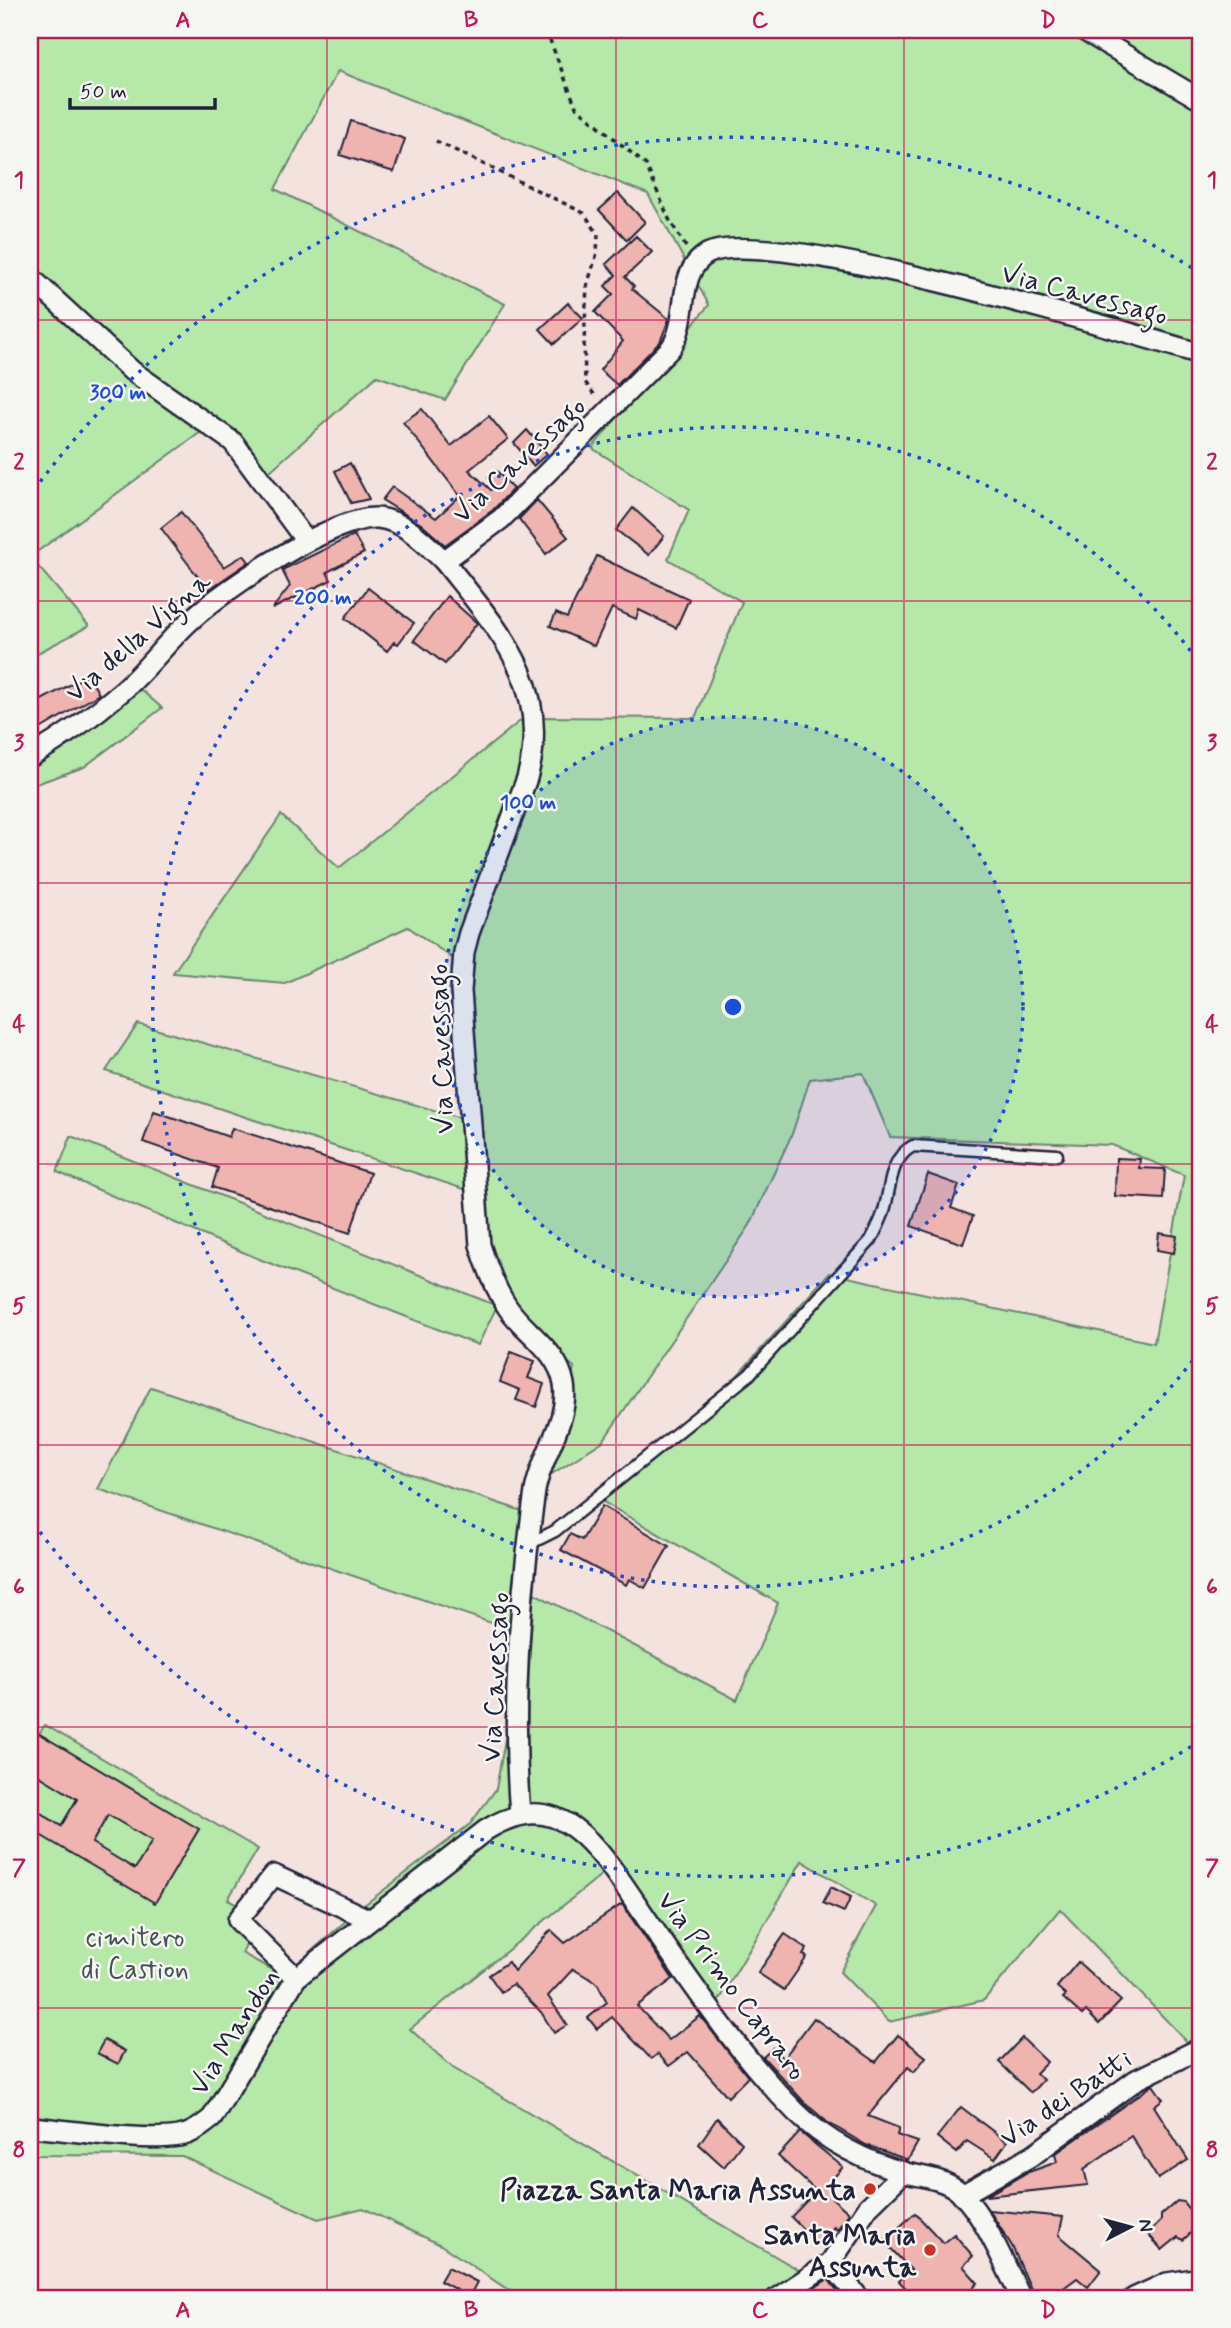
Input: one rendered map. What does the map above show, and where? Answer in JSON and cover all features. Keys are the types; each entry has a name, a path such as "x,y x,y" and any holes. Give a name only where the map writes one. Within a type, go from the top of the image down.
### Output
{"street":[{"path":"1083,30 1201,100"},
{"name":"Via Cavessago","path":"520,1814 515,1716 529,1544 537,1479 563,1407 564,1383 551,1354 515,1317 500,1294 480,1245 461,992 464,952 527,778 533,758 536,723 524,675 444,561 501,519 675,342 690,273 706,255 734,246 843,260 1089,321 1201,354"},
{"path":"30,277 132,371 233,442 306,541"},
{"name":"Via della Vigna","path":"30,757 61,739 122,691 192,618 306,541 336,527 377,518 397,522 444,561"},
{"name":"Via Mandon","path":"30,2127 178,2136 195,2131 212,2118 296,1979 368,1919 486,1830 520,1814"},
{"name":"Via Primo Capraro","path":"520,1814 554,1817 582,1835 621,1882 727,2033 798,2114 839,2145 904,2172 939,2181 962,2195 986,2232 1021,2298"},
{"path":"296,1979 238,1920 274,1875 368,1919"},
{"name":"Via dei Batti","path":"962,2195 1022,2162 1142,2076 1201,2048"},
{"path":"777,2298 830,2263 868,2207 904,2172"},
{"path":"830,2263 859,2298"},
{"path":"1134,2298 1167,2283 1201,2278"}],"lane":[{"path":"529,1544 555,1531 748,1375 872,1240 883,1216 894,1165 904,1151 913,1146 1058,1155"}],"path":[{"path":"546,30 576,107 646,165 669,219 696,264"},
{"path":"436,141 584,213 598,234 597,253 587,286 585,382 608,413"}],"green space":[{"name":"cimitero di Castion","path":"30,30 1201,30 1201,2041 1192,2047 1060,1909 984,2000 889,2022 840,1972 876,1906 802,1861 716,2006 611,1867 410,2029 453,2068 804,2273 767,2298 529,2298 504,2287 441,2245 363,2208 318,2219 182,2156 30,2155 30,1746 45,1725 258,1849 228,1899 239,1905 248,1940 242,1953 283,1976 363,1906 470,1824 496,1789 524,1634 98,1489 151,1387 525,1512 565,1417 574,1367 497,1306 478,1345 259,1259 57,1172 71,1136 495,1305 467,1190 106,1071 138,1024 461,1118 455,960 408,927 285,983 173,973 281,815 339,868 525,717 695,718 742,602 668,559 689,510 592,448 709,305 648,194 338,71 275,189 505,304 445,400 377,376 269,472 216,421 30,557","holes":["863,1073 890,1137 1112,1145 1184,1175 1154,1343 829,1273 737,1376 593,1496 778,1603 737,1700 532,1592 541,1481 603,1441 750,1225 792,1134 810,1079"]},
{"path":"30,557 89,626 30,657"},
{"path":"140,689 162,708 84,767 30,786 30,759 68,746"}],"building":[{"path":"351,121 405,139 394,172 340,155"},
{"path":"618,193 645,222 627,240 599,210"},
{"path":"636,236 652,252 625,277 634,286 632,289 669,319 660,342 617,385 600,370 623,341 595,312 613,294 605,286 616,275 606,264"},
{"path":"568,303 583,318 554,344 540,329"},
{"path":"422,409 451,446 489,416 508,439 469,470 491,490 495,487 488,478 497,471 513,489 493,510 445,545 421,524 382,500 392,487 436,518 460,496 403,422"},
{"path":"527,430 547,454 533,466 514,443"},
{"path":"350,463 369,499 351,503 335,471"},
{"path":"537,500 568,537 546,554 519,519"},
{"path":"633,508 664,536 649,555 616,530"},
{"path":"181,512 224,567 244,555 249,562 208,590 161,528"},
{"path":"354,535 364,553 327,572 331,580 272,609 290,586 282,570"},
{"path":"597,556 689,599 676,628 639,610 636,619 612,608 594,646 550,626 556,613 567,618"},
{"path":"368,588 414,623 398,644 394,642 387,651 345,618"},
{"path":"447,596 477,623 445,664 414,640"},
{"path":"88,675 99,694 30,735 30,706"},
{"path":"154,1111 229,1137 232,1128 370,1173 350,1233 212,1187 218,1168 143,1142"},
{"path":"1116,1158 1140,1159 1139,1168 1165,1169 1163,1199 1115,1196"},
{"path":"928,1174 959,1185 951,1208 973,1216 963,1244 911,1226"},
{"path":"1159,1233 1177,1236 1174,1253 1157,1250"},
{"path":"511,1352 535,1361 528,1378 544,1384 536,1407 516,1400 520,1390 500,1382"},
{"path":"602,1506 669,1546 645,1588 629,1579 626,1585 561,1550 570,1534 582,1540"},
{"path":"38,1733 199,1829 155,1903 30,1829 30,1806 61,1826 77,1799 30,1770 30,1746","holes":["108,1815 152,1841 135,1869 92,1843"]},
{"path":"831,1887 851,1897 844,1912 823,1903"},
{"path":"622,1904 673,1979 637,2006 669,2040 700,2016 748,2077 728,2097 688,2052 669,2066 658,2054 651,2059 612,2017 597,2029 588,2018 607,2002 597,1983 573,1969 548,1996 567,2025 554,2033 541,2012 513,1984 501,1992 489,1975 508,1962 514,1971 551,1930 565,1943"},
{"path":"785,1934 807,1949 803,1955 807,1957 784,1990 758,1973"},
{"path":"1078,1962 1121,2001 1099,2024 1086,2011 1082,2015 1063,1998 1066,1995 1057,1987"},
{"path":"814,2018 876,2062 898,2035 926,2057 914,2072 908,2067 868,2116 899,2128 897,2135 918,2142 908,2160 866,2145 827,2122 805,2103 763,2057 773,2048 783,2059"},
{"path":"1022,2038 1047,2062 1036,2073 1043,2080 1031,2093 999,2062"},
{"path":"104,2040 125,2051 118,2064 97,2053"},
{"path":"1153,2085 1163,2099 1154,2106 1188,2160 1158,2179 1131,2136 1084,2169 1088,2185 986,2196 1026,2173 1057,2162 1055,2154"},
{"path":"961,2107 1007,2142 995,2159 967,2141 957,2153 937,2137"},
{"path":"717,2118 742,2143 724,2167 699,2144"},
{"path":"800,2132 843,2167 827,2185 836,2194 832,2198 849,2213 837,2230 834,2227 818,2244 791,2217 816,2191 778,2156"},
{"path":"1177,2201 1183,2202 1192,2213 1201,2206 1201,2224 1183,2240 1178,2237 1162,2250 1148,2234 1161,2221 1161,2215"},
{"path":"989,2210 1063,2217 1059,2235 1101,2270 1088,2287 1077,2278 1050,2298 1035,2298 1012,2246"},
{"name":"Santa Maria Assunta","path":"915,2213 943,2243 954,2234 973,2256 963,2266 978,2283 973,2288 983,2298 915,2298 899,2281 911,2270 884,2241"},
{"path":"448,2267 477,2282 469,2297 440,2281"},
{"path":"828,2279 843,2298 799,2298"}],"place":[{"name":"Piazza Santa Maria Assunta","path":"870,2189"},
{"name":"Santa Maria Assunta","path":"930,2250"}]}
